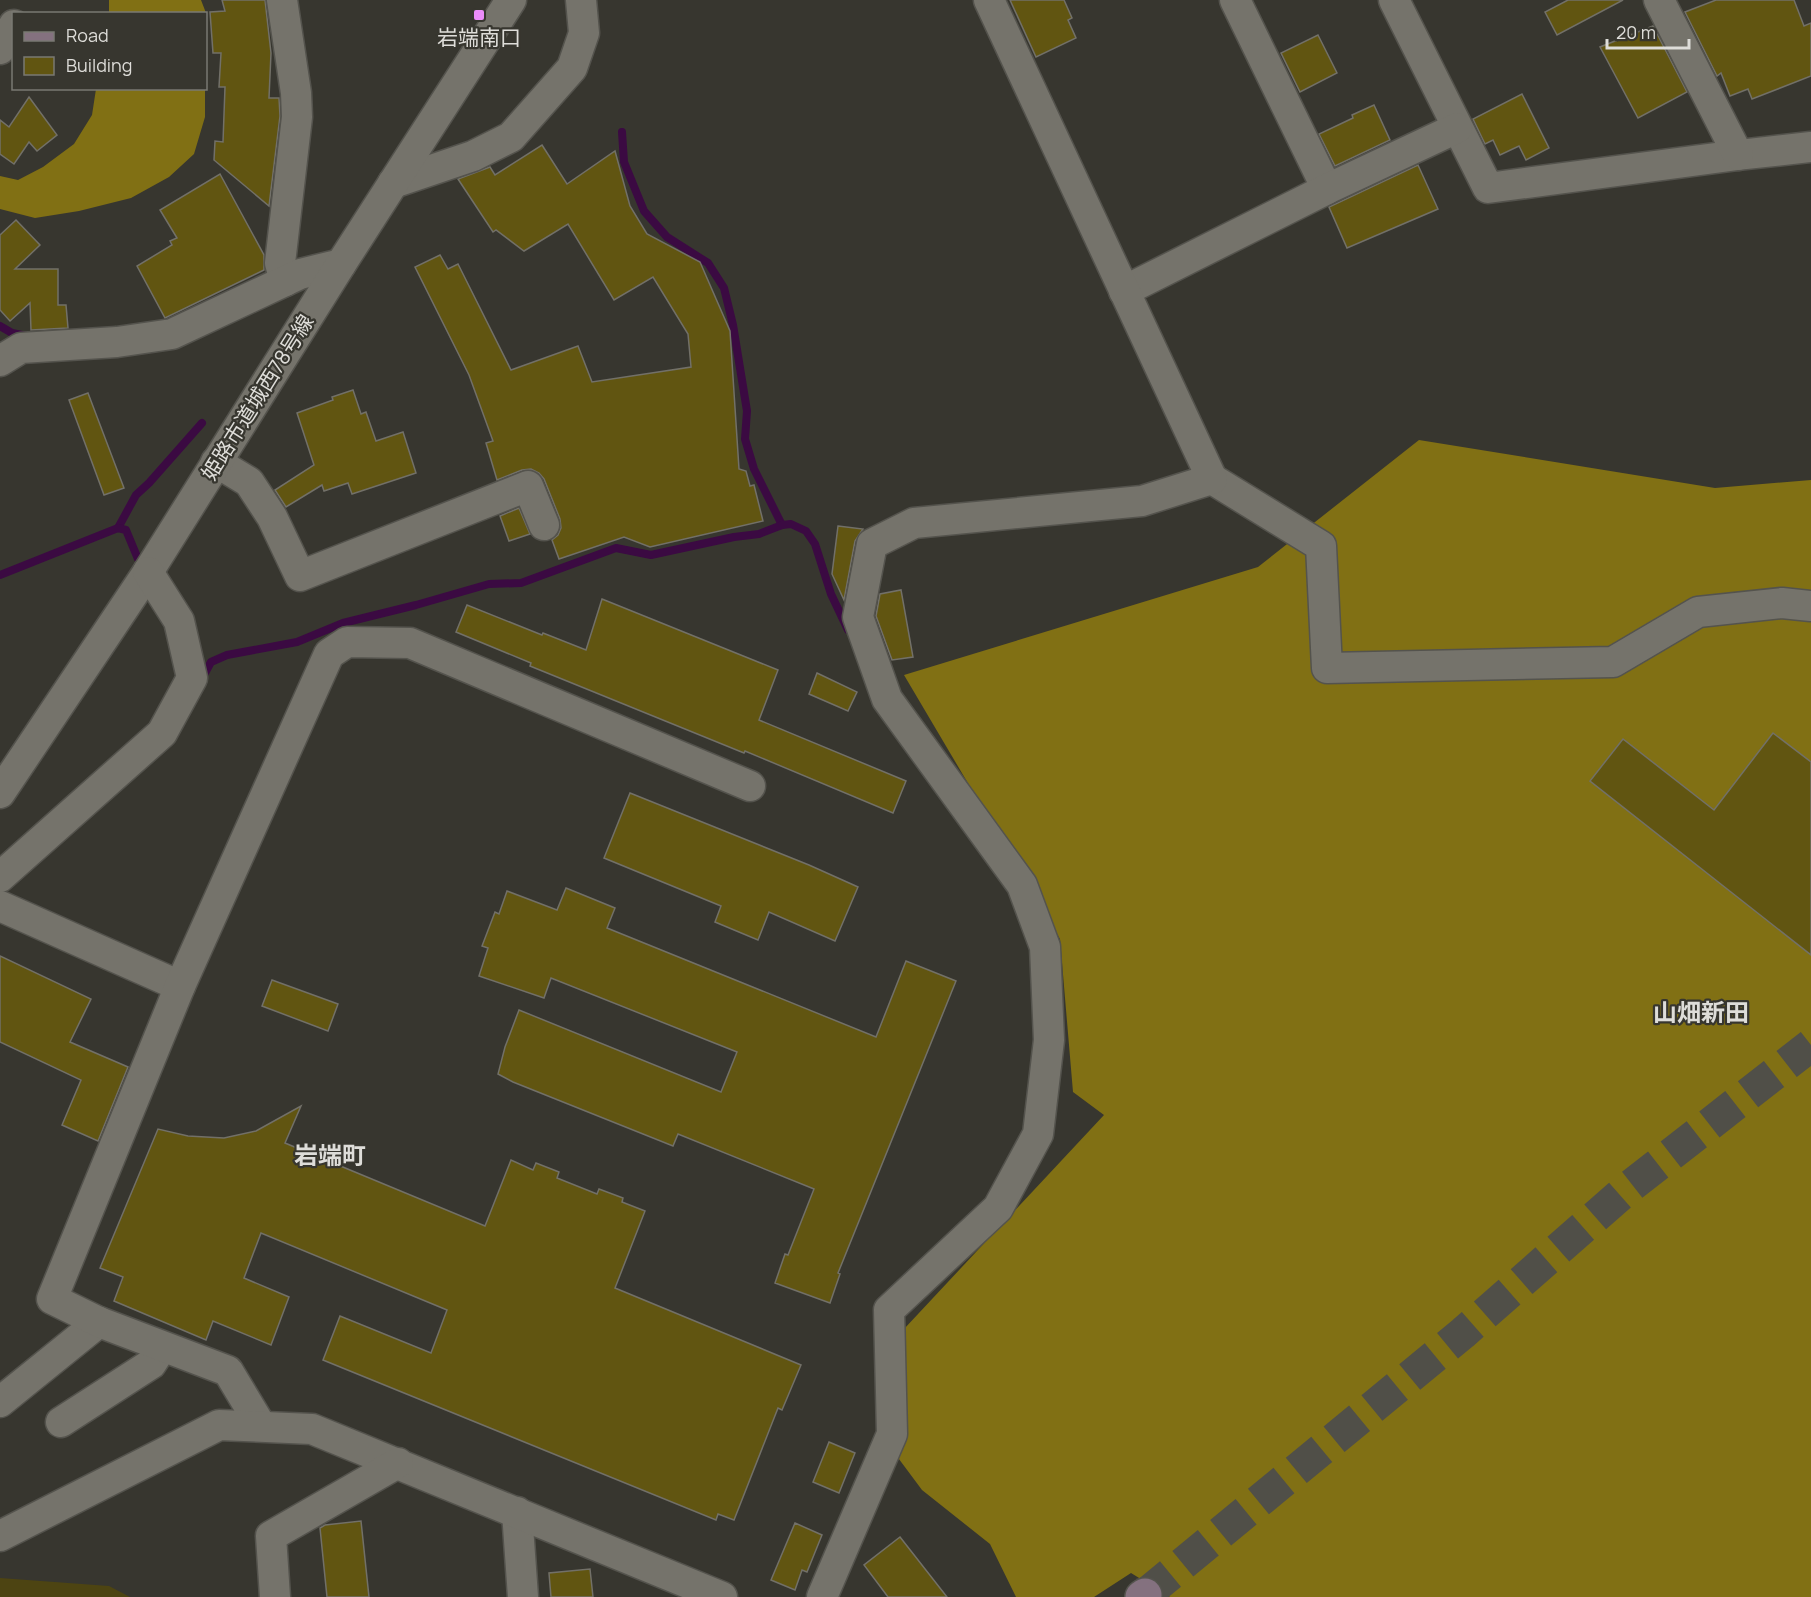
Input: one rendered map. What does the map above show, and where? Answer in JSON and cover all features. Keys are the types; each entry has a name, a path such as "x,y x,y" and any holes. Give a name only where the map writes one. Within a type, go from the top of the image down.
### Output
{"street":[{"path":"282,0 296,93 297,117 280,263 285,281"},
{"name":"姫路市道城西78号線","path":"0,791 148,572 340,264 512,0"},
{"path":"393,183 473,156 511,137 572,68 584,33 581,0"},
{"path":"989,0 1212,479 1321,546 1327,668 1613,662 1698,612 1782,603 1811,606"},
{"path":"1235,0 1327,189"},
{"path":"1394,0 1488,188 1738,154 1811,147"},
{"path":"1659,0 1738,154"},
{"path":"0,49 12,28"},
{"path":"1124,291 1327,189 1457,128"},
{"path":"7,349 117,342 172,334 300,274 340,264"},
{"path":"216,462 249,482 272,517 300,576 528,486 544,525"},
{"path":"822,1597 892,1434 889,1310 998,1208 1038,1134 1050,1040 1045,947 1022,885 887,699 858,617 872,544 914,524 1142,501 1212,479"},
{"path":"0,877 162,733 192,678 179,621 148,572"},
{"path":"261,1426 228,1371 99,1322 52,1299 180,986 329,654 347,642 410,643 750,786"},
{"path":"0,906 180,986"},
{"path":"0,1402 99,1322"},
{"path":"61,1422 151,1364 162,1347"},
{"path":"0,1536 219,1425 312,1429 722,1597"},
{"path":"275,1597 271,1536 398,1463"},
{"path":"517,1512 523,1597"}],"shaded area":[{"path":"109,0 201,0 205,12 109,12"},
{"path":"96,90 205,90 205,117 194,154 169,177 131,198 79,211 35,218 0,209 0,176 18,180 43,167 74,144 92,115"},
{"path":"1419,440 1715,488 1811,480 1811,1597 1170,1597 1131,1573 1094,1597 1016,1597 990,1544 922,1490 890,1447 890,1344 1104,1115 1073,1092 1060,939 904,675 1258,567"},
{"path":"0,1578 109,1586 130,1597 0,1597"}],"building":[{"path":"222,0 265,0 271,53 269,98 279,98 280,116 269,206 214,160 215,141 223,142 225,87 219,87 221,53 213,53 210,12 225,11"},
{"path":"1010,0 1064,0 1072,18 1068,20 1076,38 1036,57"},
{"path":"1568,0 1623,0 1557,35 1545,12"},
{"path":"1716,0 1794,0 1804,26 1811,23 1811,76 1752,99 1748,89 1730,96 1721,73 1717,76 1685,12"},
{"path":"1653,26 1687,92 1638,118 1600,47"},
{"path":"1318,35 1337,73 1300,92 1281,53"},
{"path":"1522,94 1549,148 1526,160 1519,146 1500,155 1493,140 1485,144 1473,119"},
{"path":"29,97 57,135 37,151 29,142 14,164 0,154 0,120 9,127"},
{"path":"1374,105 1390,140 1335,166 1319,134"},
{"path":"542,145 567,184 615,151 630,206 647,234 700,262 730,331 739,469 746,471 750,486 754,485 763,521 650,547 624,537 559,559 552,540 561,528 560,519 544,479 531,469 522,470 497,480 486,443 493,441 469,375 415,267 440,255 448,269 458,264 511,370 578,346 592,382 691,367 688,334 653,277 614,300 568,224 524,251 496,230 493,232 458,179 490,167 495,175"},
{"path":"1418,165 1438,209 1347,248 1329,207"},
{"path":"220,174 264,255 264,270 165,318 137,266 172,245 170,241 177,238 160,210"},
{"path":"16,220 40,245 15,269 58,269 58,305 66,305 68,328 31,330 30,303 10,321 0,310 0,235"},
{"path":"353,390 361,414 366,412 376,441 403,432 416,473 352,494 348,483 324,491 322,485 286,507 275,490 314,465 297,413"},
{"path":"88,393 124,488 104,495 69,400"},
{"path":"519,508 530,534 509,541 500,516"},
{"path":"838,526 863,529 855,541 844,600 832,574"},
{"path":"901,590 913,657 892,660 876,616 880,594"},
{"path":"602,599 778,670 759,720 906,781 893,813 745,751 744,753 530,666 531,663 456,632 467,605 586,650"},
{"path":"817,673 857,692 848,711 809,694"},
{"path":"1773,733 1811,762 1811,955 1590,781 1623,739 1714,810"},
{"path":"630,793 858,887 835,941 769,912 758,940 715,922 721,906 604,858"},
{"path":"566,888 615,908 607,928 876,1037 906,961 956,981 838,1273 840,1274 830,1303 775,1283 785,1254 788,1255 814,1189 678,1134 673,1146 498,1074 519,1010 721,1092 737,1052 551,978 544,998 479,976 488,948 482,946 495,912 499,914 507,891 557,910"},
{"path":"0,956 91,999 70,1042 128,1067 98,1141 62,1125 81,1080 0,1042"},
{"path":"272,980 338,1004 328,1031 262,1006"},
{"path":"301,1106 285,1143 485,1226 511,1160 533,1170 536,1163 559,1172 557,1178 597,1194 599,1189 623,1198 622,1202 645,1211 615,1288 801,1365 782,1410 778,1408 734,1520 718,1514 716,1520 323,1360 340,1316 431,1353 447,1310 261,1233 244,1278 289,1297 271,1345 213,1321 206,1340 114,1301 123,1277 100,1268 158,1129 188,1136 224,1138 256,1131"},
{"path":"829,1442 855,1453 839,1493 813,1482"},
{"path":"361,1521 369,1597 327,1597 320,1528 325,1525"},
{"path":"795,1523 822,1535 807,1572 802,1570 795,1590 771,1580"},
{"path":"900,1537 947,1597 888,1597 864,1565"},
{"path":"590,1569 593,1597 551,1597 549,1573"}],"waterway":[{"path":"622,132 624,162 644,211 667,237 708,263 724,288 733,325 747,411 745,439 754,469 782,525"},
{"path":"0,326 12,333 27,336"},
{"path":"118,528 136,495 202,423"},
{"path":"200,682 211,662 227,655 297,642 343,623 489,584 521,583 616,548 651,555 734,537 759,534 791,524 806,531 815,544 831,594 848,630"},
{"path":"0,575 118,528 126,530 138,559"}],"tunnel":[{"path":"1145,1595 1463,1333 1628,1188 1811,1045"}],"place":[{"name":"岩端南口","path":"479,15"}],"district":[{"name":"山畑新田","path":"1701,1011"},
{"name":"岩端町","path":"330,1154"}]}
